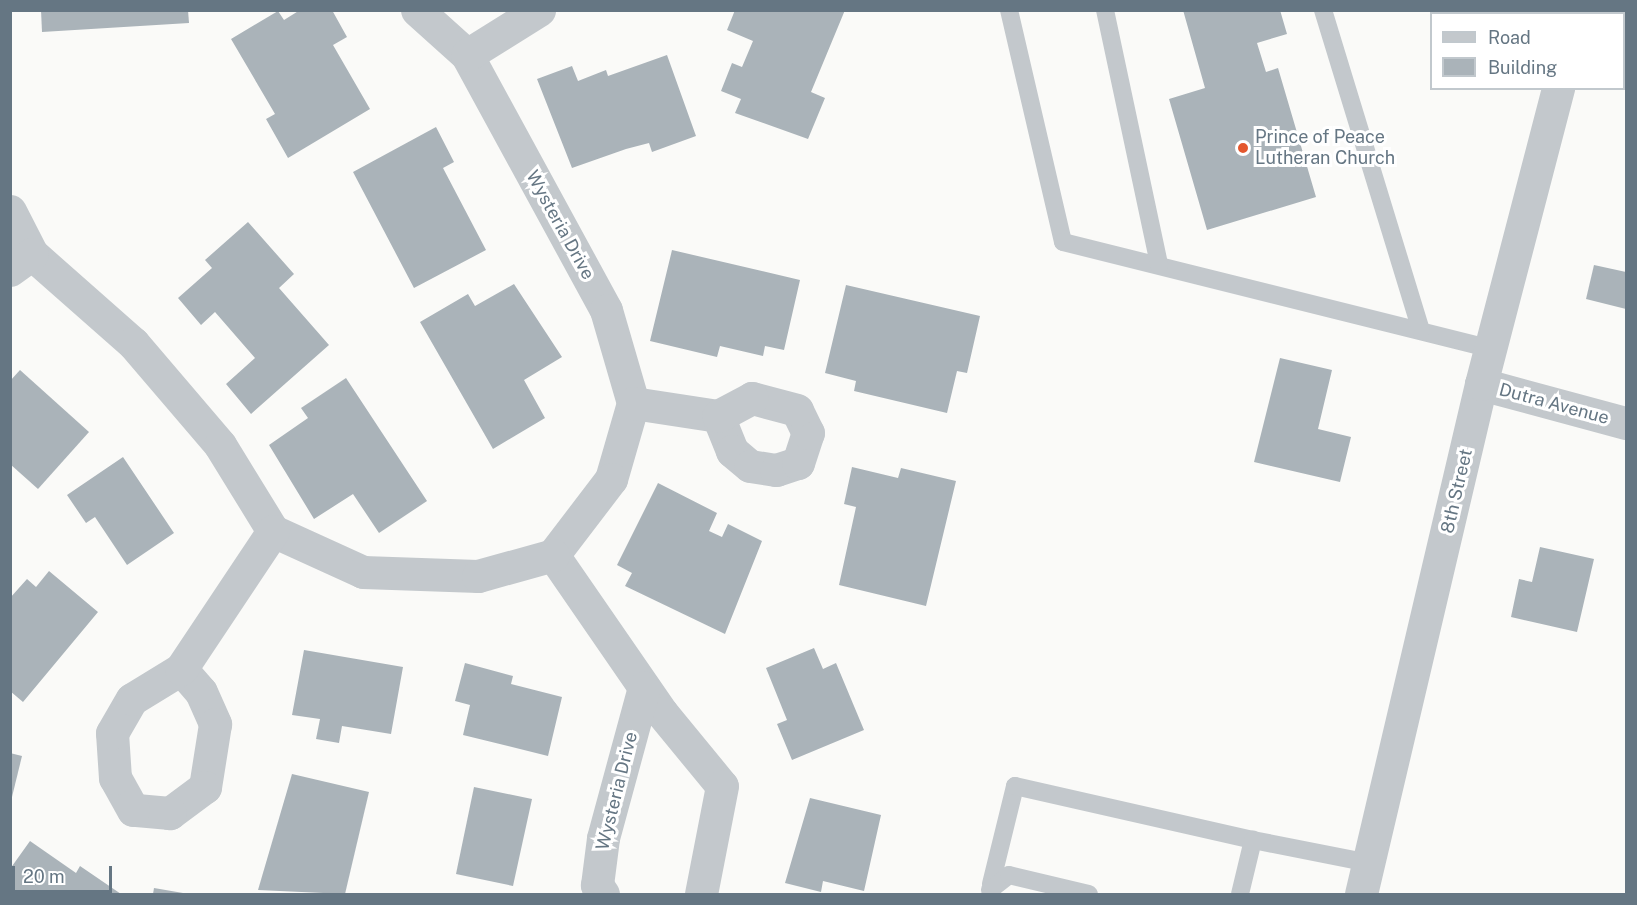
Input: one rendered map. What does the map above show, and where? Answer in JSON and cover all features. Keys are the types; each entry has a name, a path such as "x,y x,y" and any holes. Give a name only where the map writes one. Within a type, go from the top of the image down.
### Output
{"street":[{"name":"Wysteria Drive","path":"417,10 467,55 606,310 633,404"},
{"path":"467,55 539,10"},
{"name":"8th Street","path":"1361,894 1480,384 1492,350 1557,90"},
{"path":"10,211 21,262 133,343 220,445 273,531 363,572 478,576 553,555 611,479 633,404 718,416"},
{"name":"Dutra Avenue","path":"1480,384 1626,423"},
{"path":"181,669 273,531"},
{"path":"553,555 644,687 722,786 701,894"},
{"name":"Wysteria Drive","path":"603,894 597,885 603,837 644,687"}],"lane":[{"path":"1009,10 1064,242 1421,330 1492,350"},
{"path":"1105,10 1159,265"},
{"path":"1323,10 1421,330"},
{"path":"990,889 1015,786 1253,840 1369,862"},
{"path":"1240,894 1253,840"},
{"path":"990,889 1009,875 1089,894"}],"building":[{"path":"41,10 188,10 189,23 42,32"},
{"path":"300,10 332,10 347,37 333,45 370,109 288,158 266,119 275,114 231,39 278,11 284,20"},
{"path":"735,10 845,10 811,92 825,98 808,139 735,113 741,99 721,91 732,63 742,67 753,41 727,30"},
{"name":"Prince of Peace Lutheran Church","path":"1183,10 1280,10 1287,34 1257,43 1266,72 1278,68 1316,197 1207,230 1169,99 1205,88"},
{"path":"667,55 696,136 652,152 649,143 572,168 537,79 572,66 578,81 606,70 608,76"},
{"path":"436,127 454,162 443,168 486,250 414,288 353,172"},
{"path":"248,222 294,274 279,288 329,345 251,414 226,384 255,358 215,312 201,325 178,298 212,268 205,260"},
{"path":"672,250 800,280 784,350 765,346 763,356 720,346 717,357 650,341"},
{"path":"1594,265 1626,272 1626,309 1586,299"},
{"path":"514,284 562,357 524,380 545,418 493,449 420,322 468,294 475,306"},
{"path":"846,285 980,316 967,373 957,371 947,413 854,391 856,381 825,373"},
{"path":"1280,358 1332,370 1318,429 1351,437 1340,482 1254,462"},
{"path":"20,370 89,432 38,489 10,464 10,381"},
{"path":"346,378 427,501 379,533 353,494 314,519 269,445 308,418 301,408"},
{"path":"123,457 174,533 127,565 95,517 86,523 67,495"},
{"path":"852,467 898,478 901,468 956,481 926,606 839,585 856,507 844,504"},
{"path":"658,483 717,513 709,531 722,537 728,524 762,541 725,634 625,586 632,573 617,565"},
{"path":"1540,547 1594,559 1577,632 1511,617 1519,579 1532,582"},
{"path":"49,571 98,612 23,702 10,691 10,598 27,579 36,587"},
{"path":"814,648 823,669 836,663 864,730 792,760 777,724 787,720 766,668"},
{"path":"304,650 403,667 391,734 342,726 339,743 316,739 320,719 292,715"},
{"path":"465,663 513,676 511,684 562,697 548,756 463,735 470,705 455,701"},
{"path":"10,753 22,756 11,801 10,801"},
{"path":"292,774 369,792 345,894 258,890"},
{"path":"474,787 532,799 513,886 456,874"},
{"path":"810,798 881,815 864,891 823,881 821,892 785,883"},
{"path":"30,841 76,873 80,866 121,894 10,894 10,869"},
{"path":"154,888 183,893 153,894"}],"place":[{"name":"Prince of Peace Lutheran Church","path":"1243,148"}]}
